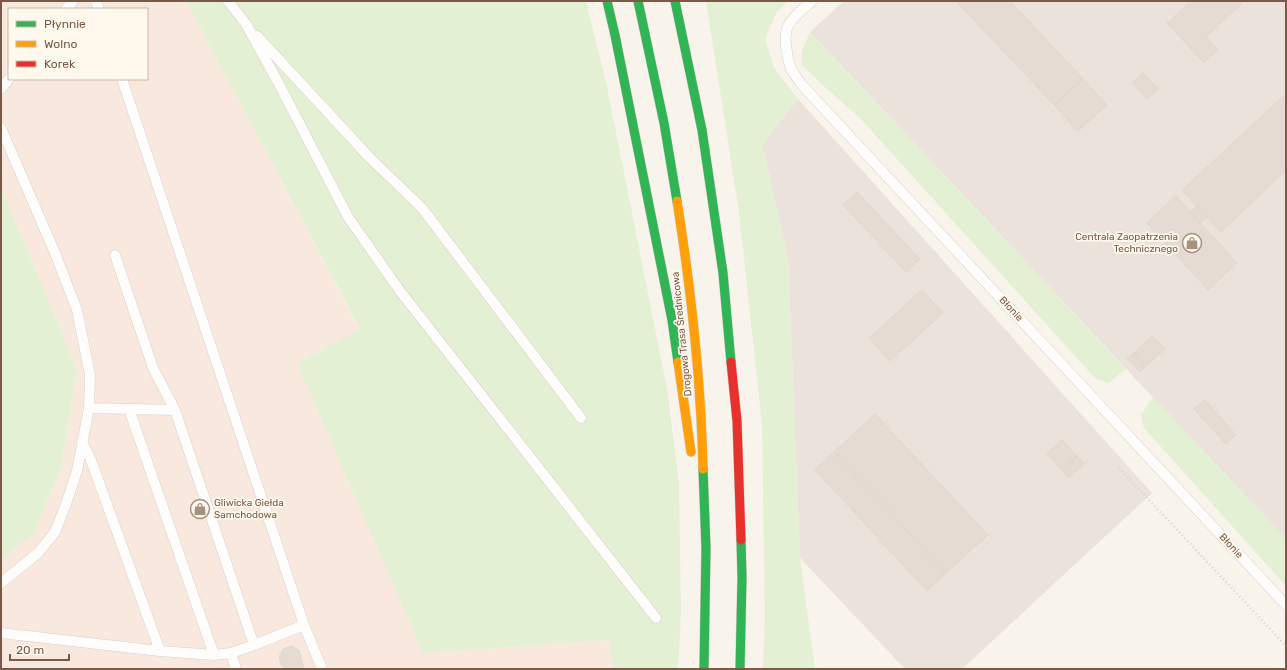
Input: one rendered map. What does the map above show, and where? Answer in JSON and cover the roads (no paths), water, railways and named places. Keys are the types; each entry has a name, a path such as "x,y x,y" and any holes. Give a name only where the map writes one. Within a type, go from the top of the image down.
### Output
{"main road":[{"path":"607,1 672,320 706,548"},
{"name":"Drogowa Trasa Średnicowa","path":"638,1 664,123 691,296 702,422 706,548 704,669"},
{"path":"675,1 702,130 724,280 737,421 742,578 740,669"}],"lane":[{"path":"228,1 246,24 370,158 422,208 581,418"},
{"name":"Błonie","path":"812,1 794,18 788,26 786,33 789,62 801,84 1286,605"},
{"path":"246,24 348,217 400,291 656,618"},
{"path":"1,89 8,80"},
{"path":"122,80 304,625 322,669"},
{"path":"1,128 52,246 77,310 90,375 89,408 77,471 55,532 38,553 1,583"},
{"path":"115,255 153,368 175,410 254,645"},
{"path":"89,408 175,410"},
{"path":"129,409 214,655"},
{"path":"82,442 91,460 160,651"},
{"path":"1,633 160,651 214,655 231,653 304,625"},
{"path":"231,653 236,669"}],"place":[{"name":"Centrala Zaopatrzenia Technicznego","path":"1192,243"},
{"name":"Gliwicka Giełda Samchodowa","path":"200,509"}]}
